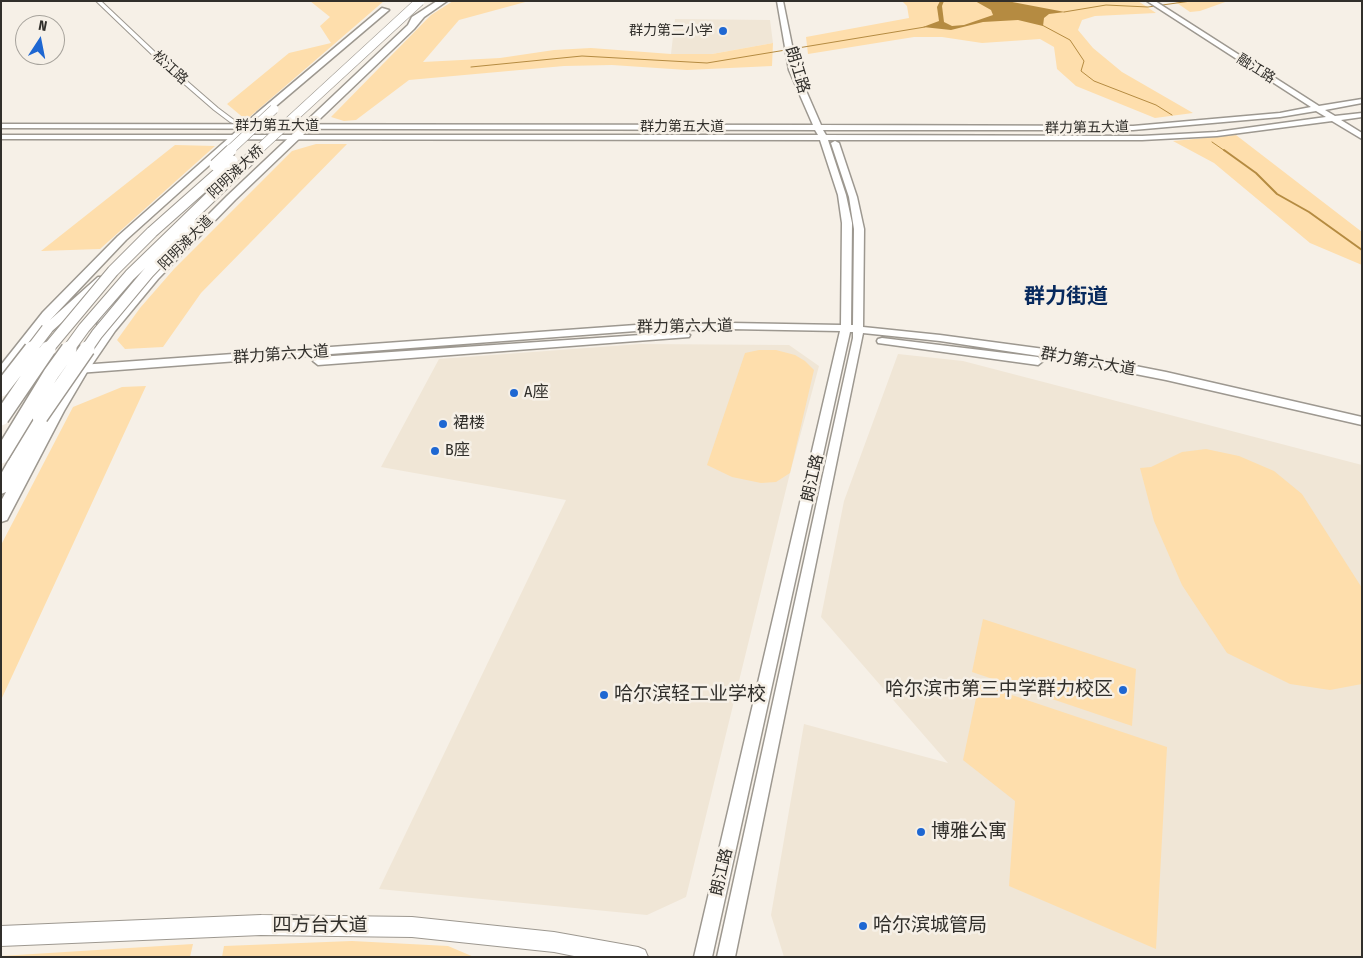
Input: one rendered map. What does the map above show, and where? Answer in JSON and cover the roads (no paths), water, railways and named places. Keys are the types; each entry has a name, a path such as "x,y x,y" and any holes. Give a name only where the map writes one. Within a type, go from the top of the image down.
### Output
{"highway":[{"name":"阳明滩大桥","path":"1,418 47,350 112,271 189,199 410,1"},
{"name":"阳明滩大桥","path":"1,456 51,374 84,328 130,275 207,199 420,1"},
{"path":"1,488 44,410 97,334 148,273 221,196 404,26 443,1"},
{"path":"1,374 47,315 91,269 173,191 387,8 373,24 274,109 108,260 47,329 1,389"},
{"name":"阳明滩大道","path":"1,516 57,410 79,374 111,328 154,276 237,192 411,27 423,13"},
{"path":"189,199 217,162"},
{"path":"207,199 245,174"},
{"path":"47,329 112,271"},
{"path":"97,334 130,275"}],"main road":[{"name":"朗江路","path":"726,957 852,333 847,223 838,180 825,133 797,79 795,58 780,1"},
{"path":"788,1 790,10"},
{"name":"融江路","path":"1154,2 1328,107 1362,130"},
{"name":"融江路","path":"1169,11 1362,137"},
{"name":"群力第五大道","path":"1,137 825,133 1067,129 1200,123 1280,115 1362,101"},
{"name":"群力第五大道","path":"1,126 307,126 1117,139 1217,134 1362,115"},
{"name":"朗江路","path":"703,957 852,333"},
{"name":"群力第六大道","path":"852,333 1061,364 1246,401 1362,429"},
{"name":"群力第六大道","path":"1,383 79,374 645,337 852,333 940,338 1059,355 1185,380 1362,421"},
{"name":"群力第六大道","path":"1,374 79,374"},
{"name":"四方台大道","path":"1,936 261,925 412,926 554,942 638,957"}],"street":[{"name":"松江路","path":"98,1 170,69 210,103 232,121 247,127"}],"waterway":[{"path":"1064,12 1106,5 1148,7 1191,1"},
{"path":"1042,25 1070,40 1084,61 1081,71 1094,81 1156,105 1172,115"},
{"path":"471,67 582,56 707,63 925,27"},
{"path":"1212,142 1225,151"},
{"path":"1224,150 1256,173 1277,194 1309,212 1362,250"}],"place":[{"name":"群力第二小学","path":"723,31"},
{"name":"A座","path":"514,393"},
{"name":"裙楼","path":"443,424"},
{"name":"B座","path":"435,451"},
{"name":"哈尔滨市第三中学群力校区","path":"1123,690"},
{"name":"哈尔滨轻工业学校","path":"604,695"},
{"name":"博雅公寓","path":"921,832"},
{"name":"哈尔滨城管局","path":"863,926"}],"district":[{"name":"群力街道","path":"1066,297"}]}
